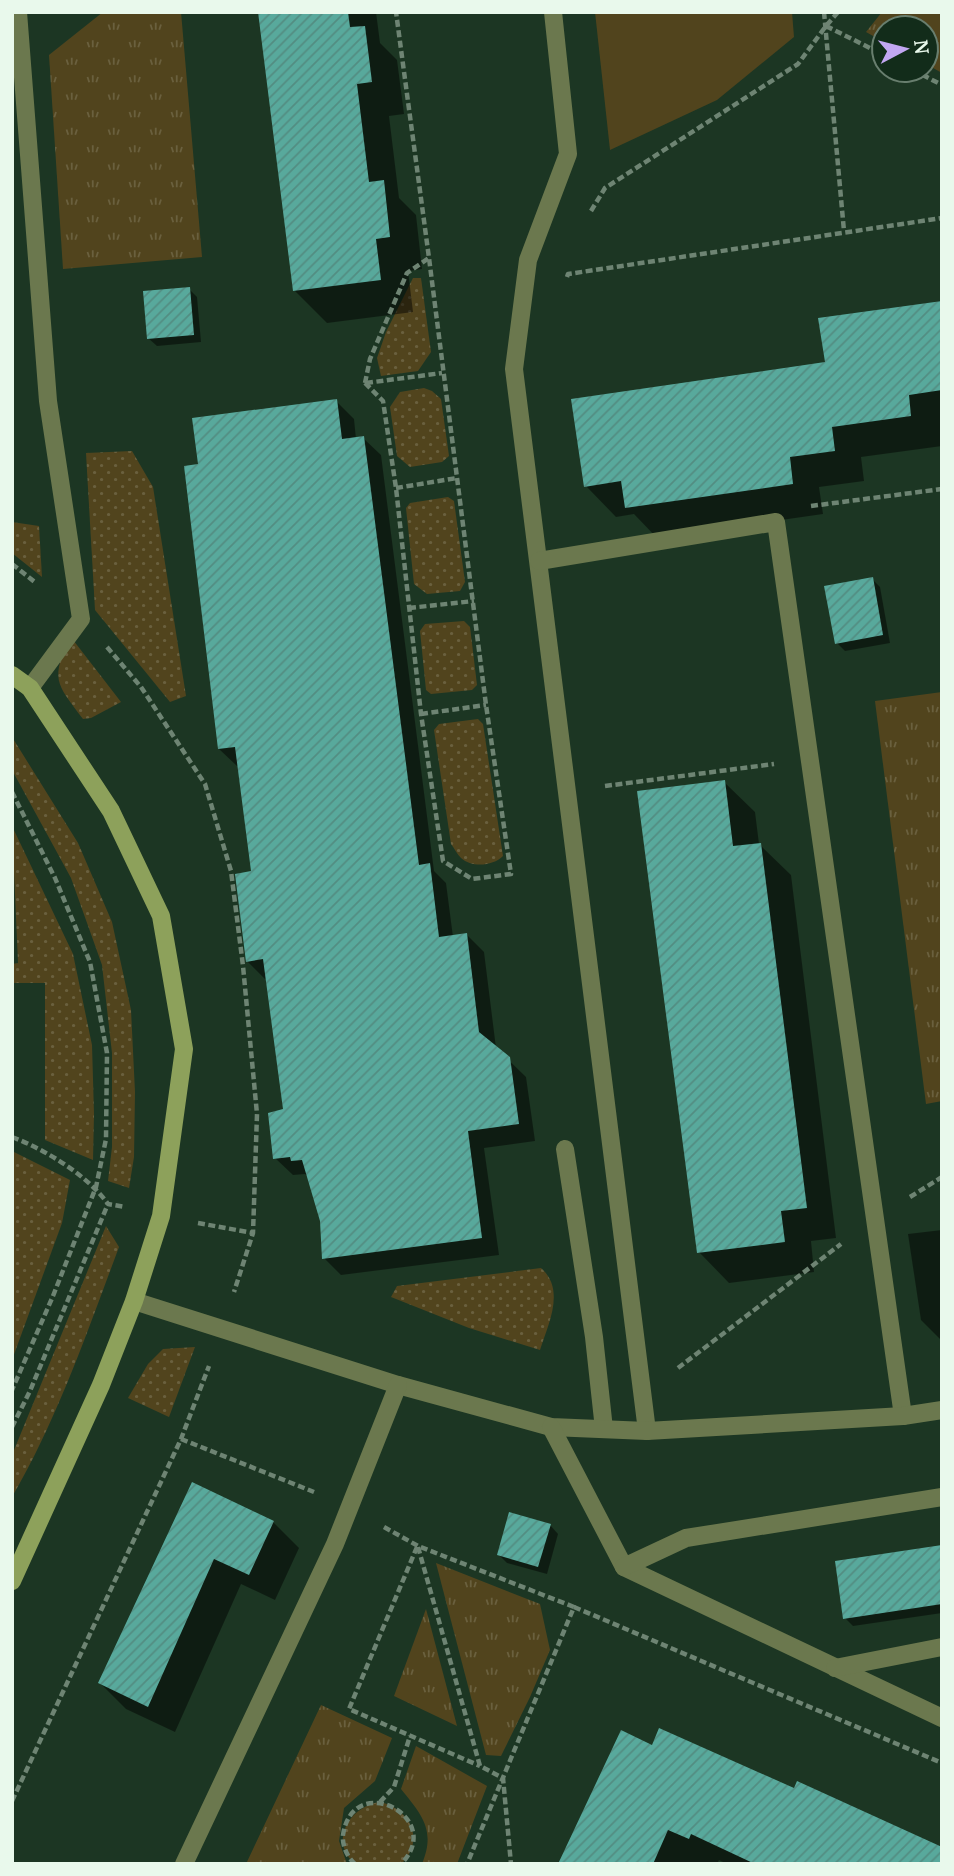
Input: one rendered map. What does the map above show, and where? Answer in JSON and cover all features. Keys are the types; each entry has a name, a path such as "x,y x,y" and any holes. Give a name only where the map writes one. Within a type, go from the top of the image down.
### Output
{"street":[{"path":"18,12 48,401 82,619 30,688"},
{"path":"553,12 568,154 528,260 514,369 648,1431"},
{"path":"539,561 776,522 902,1416"},
{"path":"12,674 30,688 111,811 161,916 184,1049 161,1216 134,1301 101,1385 14,1571"},
{"path":"565,1149 594,1337 604,1429"},
{"path":"134,1301 398,1385 551,1427 648,1431 902,1416 942,1410"},
{"path":"184,1864 335,1544 398,1385"},
{"path":"551,1427 624,1567 942,1718"},
{"path":"624,1567 686,1538 942,1497"},
{"path":"835,1668 942,1647"}],"path":[{"path":"365,383 383,401 443,861 472,879 511,874 486,705 396,12"},
{"path":"824,12 844,231"},
{"path":"585,221 605,188 799,64 838,12"},
{"path":"826,26 870,48"},
{"path":"568,274 942,218"},
{"path":"365,383 370,359 407,273 429,258"},
{"path":"563,285 571,263"},
{"path":"365,383 442,373"},
{"path":"396,488 457,478"},
{"path":"801,507 942,489"},
{"path":"410,608 474,601"},
{"path":"422,714 486,705"},
{"path":"597,788 810,760"},
{"path":"12,792 55,878 90,962 107,1054 106,1139 96,1187 12,1390"},
{"path":"12,1427 30,1391 108,1204"},
{"path":"848,1252 846,1239 875,1219"},
{"path":"640,1378 673,1371 834,1251"},
{"path":"12,1801 181,1439 349,1506 418,1546 574,1607 942,1763"},
{"path":"418,1546 348,1709 503,1778"},
{"path":"418,1546 480,1766"},
{"path":"467,1864 574,1607"},
{"path":"380,1802 394,1787 410,1736"},
{"path":"503,1778 511,1864"},
{"path":"355,1864 349,1859 342,1842 345,1824 356,1810 370,1803 380,1802 392,1805 406,1816 412,1829 413,1843 408,1857 401,1864"}],"green space":[{"path":"103,12 181,12 202,257 63,269 49,55"},
{"path":"595,12 792,12 794,37 717,100 610,150"},
{"path":"942,12 942,73 940,14 880,14"},
{"path":"413,278 421,278 431,352 418,371 381,376 377,358 386,332"},
{"path":"424,388 441,399 449,456 442,462 410,467 397,456 390,407 400,392"},
{"path":"132,451 153,487 186,696 170,702 95,610 86,453"},
{"path":"448,497 454,501 465,582 460,591 427,594 414,584 406,508 410,503"},
{"path":"12,522 39,526 42,577 12,553"},
{"path":"464,621 470,627 477,685 472,690 431,694 426,690 420,631 425,624"},
{"path":"70,636 121,702 91,718 83,719 66,697 59,680 60,662"},
{"path":"942,692 942,1101 926,1104 875,701"},
{"path":"478,719 483,724 503,856 494,862 482,864 466,861 451,844 434,730 439,724"},
{"path":"12,737 78,843 112,922 131,1010 135,1092 134,1157 129,1188 108,1181 112,1147 112,1053 102,965 71,878 12,770"},
{"path":"12,826 73,954 92,1045 93,1160 45,1140 45,983 12,983 12,964 18,963"},
{"path":"12,1151 70,1180 62,1223 12,1360"},
{"path":"106,1226 119,1247 57,1406 12,1497 12,1455"},
{"path":"541,1268 553,1286 554,1297 540,1350 469,1328 391,1297 397,1286"},
{"path":"195,1347 169,1417 128,1398 148,1364 163,1349"},
{"path":"436,1563 540,1604 550,1650 501,1756 486,1755"},
{"path":"426,1609 457,1726 394,1696"},
{"path":"321,1705 392,1738 375,1781 344,1808 339,1841 347,1864 246,1864"},
{"path":"416,1746 487,1786 457,1864 422,1864 428,1842 425,1824 401,1789"},
{"path":"380,1802 399,1811 411,1827 413,1836 409,1855 401,1864 355,1864 343,1845 346,1826 360,1810"}],"building":[{"path":"258,12 348,12 350,27 365,26 372,82 357,84 369,182 384,180 390,237 376,239 381,280 293,291"},
{"path":"190,287 194,335 147,339 143,291"},
{"path":"942,301 942,390 909,395 911,416 832,427 835,451 790,457 793,484 625,508 621,481 584,487 571,399 825,362 818,318"},
{"path":"337,399 342,439 364,436 419,865 430,863 439,937 467,933 479,1032 510,1057 519,1124 468,1131 482,1238 322,1259 320,1221 302,1160 291,1161 290,1157 273,1159 268,1113 283,1109 263,959 246,962 235,874 251,871 235,747 218,749 184,466 198,464 192,418"},
{"path":"873,577 883,635 835,644 824,586"},
{"path":"725,780 733,846 761,843 807,1208 781,1211 785,1242 697,1253 637,791"},
{"path":"192,1482 274,1521 249,1575 214,1559 148,1707 98,1683"},
{"path":"509,1512 551,1524 538,1567 497,1555"},
{"path":"942,1545 942,1604 843,1619 835,1561"},
{"path":"659,1728 794,1788 797,1781 942,1847 942,1864 755,1864 691,1834 689,1839 668,1830 653,1864 558,1864 621,1730 652,1745"}]}
